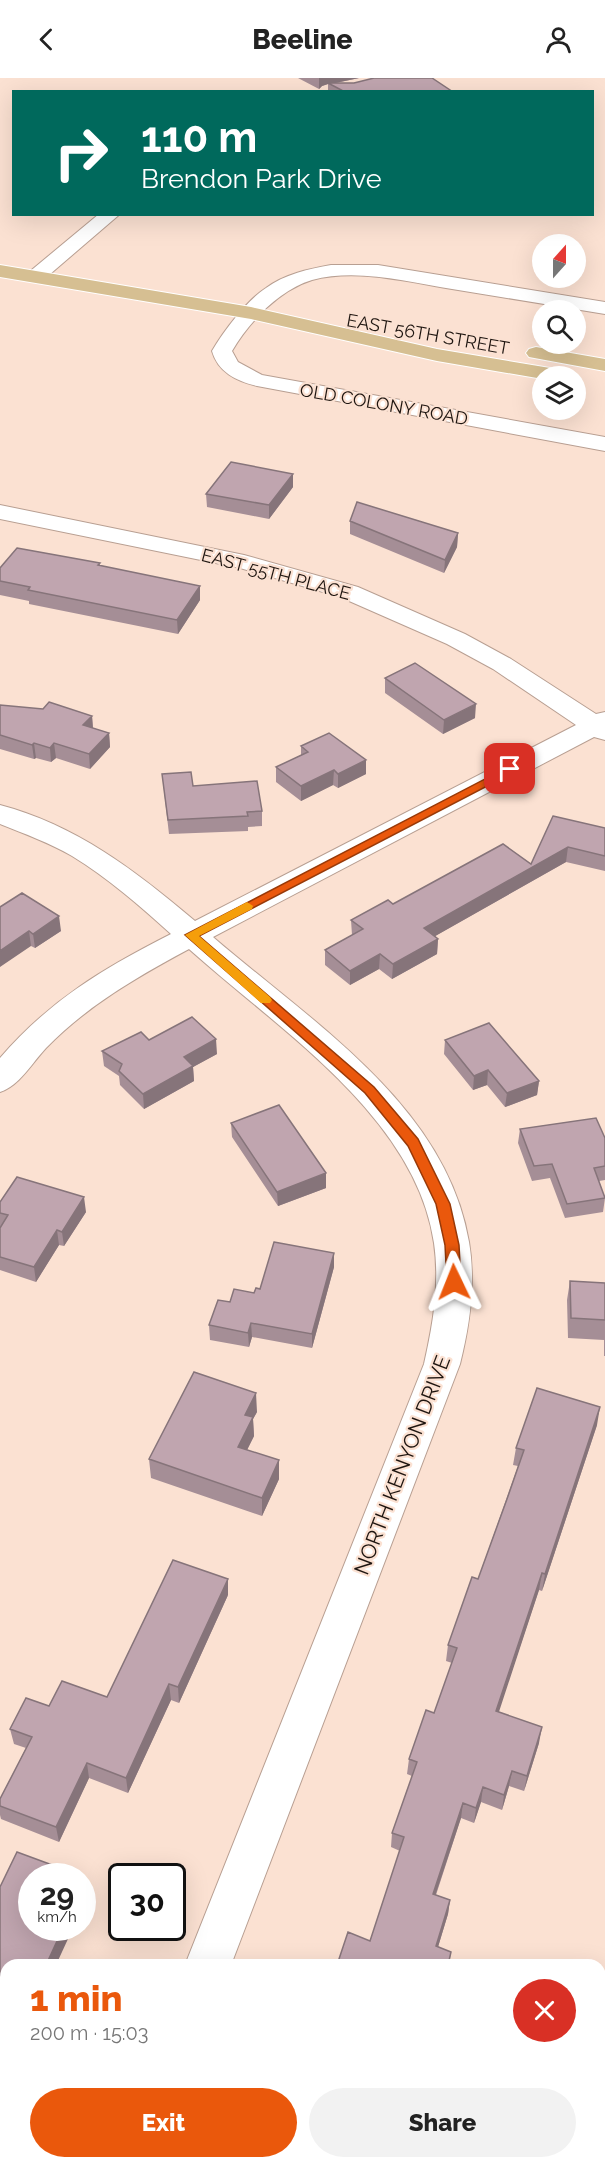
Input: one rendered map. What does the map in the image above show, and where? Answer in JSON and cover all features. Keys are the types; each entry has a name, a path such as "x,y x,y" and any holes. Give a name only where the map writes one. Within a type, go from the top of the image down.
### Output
{"main road":[{"name":"EAST 56TH STREET","path":"0,271 251,313 437,355 532,371"},
{"name":"EAST 56TH STREET","path":"251,313 291,310 440,336"},
{"name":"EAST 56TH STREET","path":"462,339 605,365"},
{"path":"586,381 605,384"}],"street":[{"path":"35,277 109,216"},
{"path":"251,313 272,292 290,281 314,274 352,270 378,271 605,308"},
{"name":"OLD COLONY ROAD","path":"251,313 223,346 222,351 228,365 248,376 273,383 605,444"},
{"name":"EAST 55TH PLACE","path":"0,513 244,562 349,592 456,639 502,664 602,726"},
{"path":"0,1080 44,1031 74,1005 120,973 602,726"},
{"name":"NORTH KENYON DRIVE","path":"0,814 57,837 90,855 130,883 369,1090 413,1143 438,1192 454,1260 454,1304 450,1334 437,1380 210,1959"}],"building":[{"path":"374,78 432,78 450,90 341,90 328,83 354,83"},
{"path":"231,462 293,474 269,505 206,494"},
{"path":"357,502 458,533 445,560 350,521"},
{"path":"17,548 100,563 98,565 200,586 177,620 28,590 30,587 0,581 0,568"},
{"path":"415,663 476,704 444,720 385,678"},
{"path":"49,702 92,716 83,725 109,733 89,754 54,743 50,748 0,735 0,705 43,709"},
{"path":"329,733 366,760 338,774 334,770 301,786 276,767 308,752 301,746"},
{"path":"191,772 193,786 257,781 262,811 247,812 248,816 168,820 162,774"},
{"path":"553,816 605,828 605,856 568,847 424,928 438,939 393,964 380,954 350,971 325,950 363,929 351,920 388,900 393,904 503,844 531,864"},
{"path":"22,893 59,916 33,934 29,931 0,951 0,907"},
{"path":"192,1017 216,1039 184,1057 193,1066 143,1094 119,1071 122,1064 102,1051 141,1032 149,1040"},
{"path":"489,1023 539,1081 507,1093 488,1070 474,1076 445,1040"},
{"path":"279,1105 326,1173 277,1192 231,1123"},
{"path":"596,1118 605,1138 605,1166 594,1168 605,1198 567,1204 552,1164 534,1166 520,1129"},
{"path":"17,1177 84,1197 62,1232 57,1230 34,1267 0,1257 0,1228 8,1215 0,1213 0,1202"},
{"path":"274,1242 334,1253 312,1334 251,1323 248,1333 209,1325 218,1300 230,1302 234,1289 254,1293 256,1288 260,1289"},
{"path":"570,1281 605,1283 605,1320 571,1318"},
{"path":"194,1372 256,1393 245,1415 253,1417 238,1447 279,1460 262,1498 149,1459"},
{"path":"537,1388 600,1407 545,1574 542,1573 496,1711 542,1727 527,1776 512,1771 504,1795 483,1787 476,1808 463,1803 433,1894 450,1900 436,1946 451,1952 449,1959 339,1959 348,1932 370,1941 404,1837 392,1833 417,1762 409,1759 426,1710 434,1713 457,1648 448,1645 472,1577 478,1579 524,1450 516,1448"},
{"path":"173,1560 228,1579 178,1687 169,1684 126,1778 87,1763 56,1827 0,1806 0,1799 32,1737 10,1729 26,1698 49,1706 62,1681 107,1697"},
{"path":"17,1852 47,1863 18,1863 18,1941 57,1941 49,1959 0,1959 0,1887"}],"slow traffic":[{"path":"247,906 191,935 265,1000"}],"route":[{"path":"454,1282 452,1245 443,1204 413,1143 369,1090 191,935 510,769"}]}
